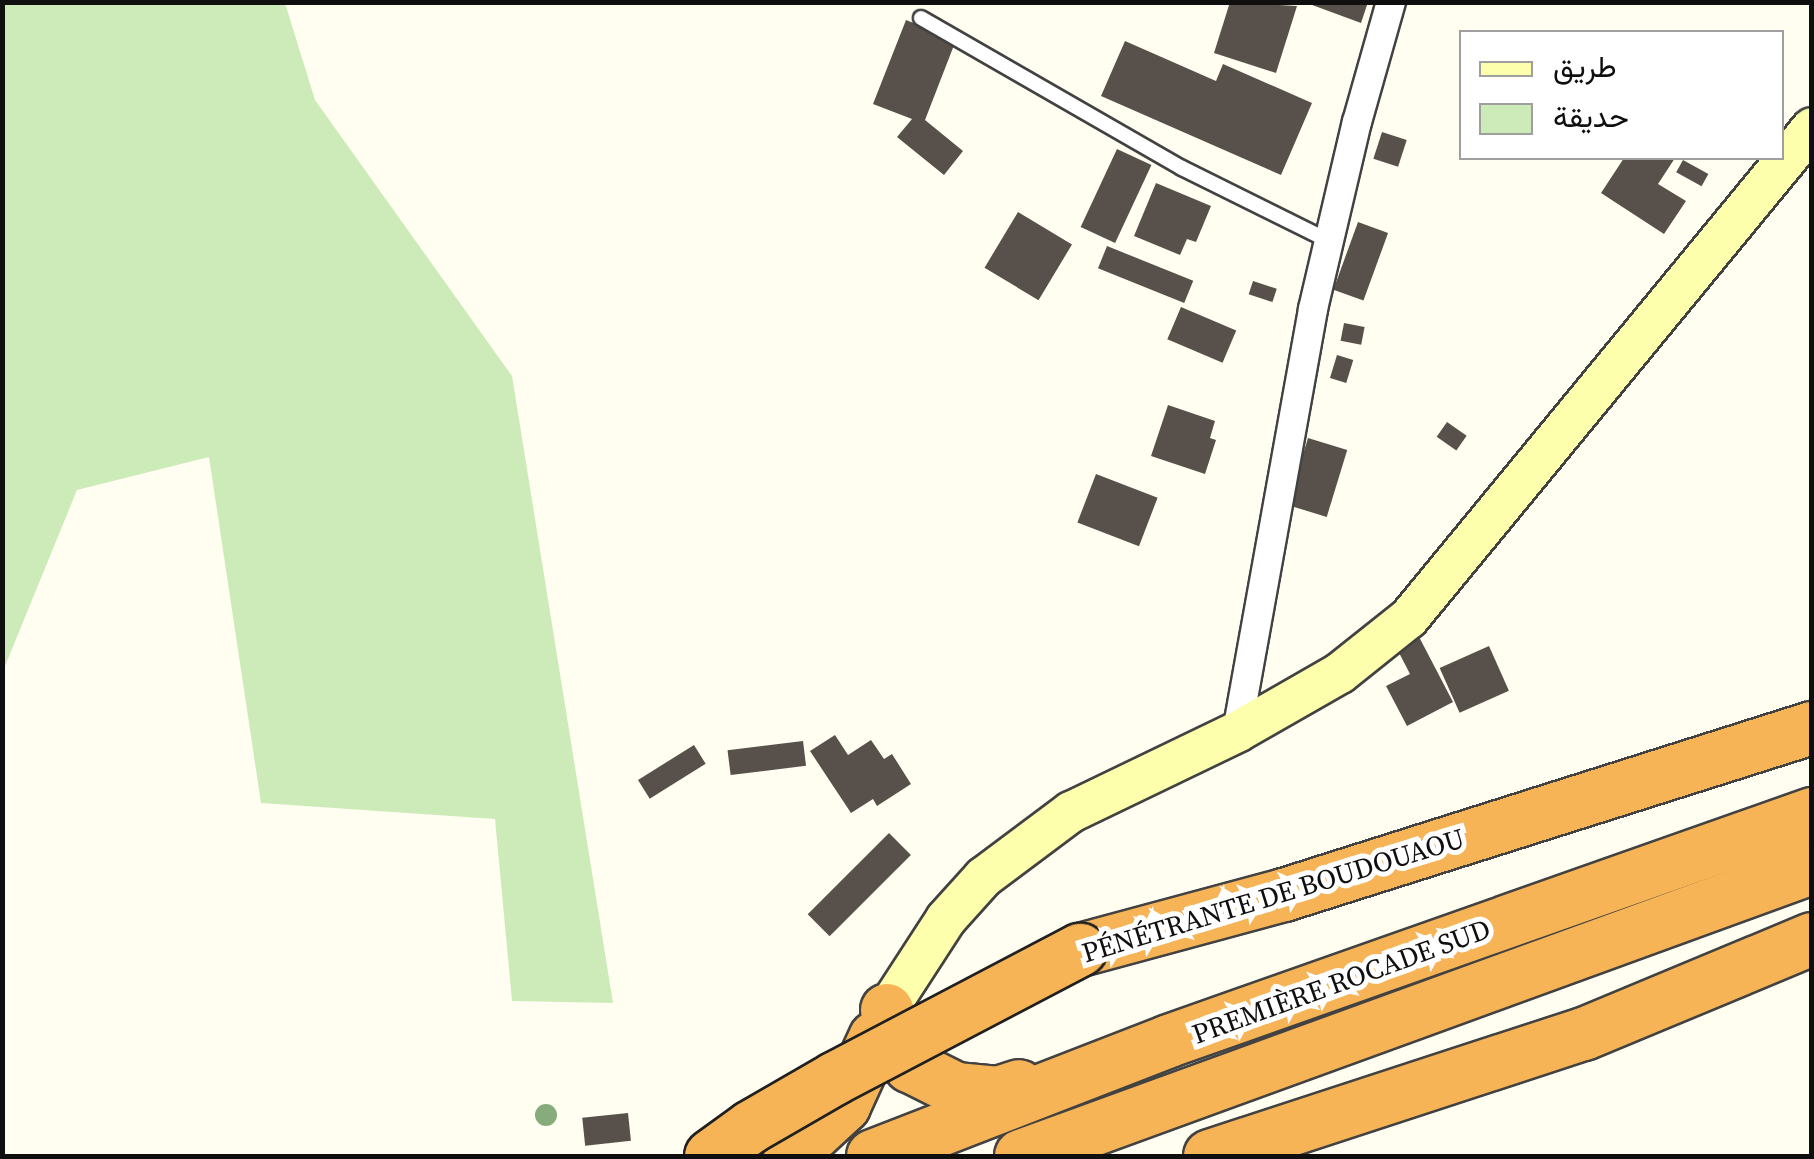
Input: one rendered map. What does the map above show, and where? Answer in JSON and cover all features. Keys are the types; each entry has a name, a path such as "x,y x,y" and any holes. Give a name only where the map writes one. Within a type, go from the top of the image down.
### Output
{"highway":[{"name":"PÉNÉTRANTE DE BOUDOUAOU","path":"711,1156 751,1127 836,1078 1080,950 1284,895 1812,728"},
{"name":"PREMIÈRE ROCADE SUD","path":"873,1156 1169,1042 1812,814"},
{"name":"PREMIÈRE ROCADE SUD","path":"1021,1156 1812,868"},
{"path":"1210,1156 1584,1034 1812,938"},
{"path":"888,1010 910,1066 956,1089 998,1093 1169,1042"},
{"path":"790,1156 844,1106 888,1010"}],"main road":[{"path":"888,1010 946,919 984,877 1071,812 1238,732 1340,673 1409,618 1812,128"}],"street":[{"path":"1238,732 1282,476 1329,241 1391,2"}],"lane":[{"path":"920,18 1182,168 1329,241"}],"green space":[{"path":"3,2 285,3 315,100 512,376 613,1003 512,1001 495,819 261,803 209,457 77,490 3,671"}],"building":[{"path":"1230,2 1297,6 1276,73 1214,53"},
{"path":"1304,2 1368,2 1361,23"},
{"path":"906,20 956,40 925,120 963,151 944,175 897,137 912,119 873,104"},
{"path":"1125,41 1216,81 1223,64 1312,103 1281,175 1101,96"},
{"path":"1382,132 1407,140 1398,167 1373,159"},
{"path":"1117,149 1151,165 1115,243 1081,227"},
{"path":"1623,160 1674,160 1658,184 1686,201 1664,234 1601,193"},
{"path":"1683,160 1708,174 1702,186 1676,172"},
{"path":"1156,183 1211,206 1196,242 1187,239 1180,255 1134,236"},
{"path":"1018,212 1072,244 1039,300 985,268"},
{"path":"1358,222 1388,233 1363,301 1333,290"},
{"path":"1107,246 1193,281 1184,303 1098,268"},
{"path":"1253,281 1277,289 1272,302 1249,294"},
{"path":"1181,307 1236,330 1223,363 1167,339"},
{"path":"1344,323 1365,327 1361,345 1341,341"},
{"path":"1337,355 1353,360 1346,383 1330,378"},
{"path":"1168,405 1215,421 1210,438 1216,440 1205,474 1151,456"},
{"path":"1447,422 1467,436 1456,451 1437,437"},
{"path":"1308,438 1347,450 1327,517 1288,505"},
{"path":"1096,474 1158,498 1139,546 1077,523"},
{"path":"1417,633 1453,702 1407,726 1386,686 1410,674 1395,645"},
{"path":"1489,646 1509,691 1460,713 1440,668"},
{"path":"835,735 848,755 871,740 884,759 892,754 911,784 877,806 873,799 851,813 810,751"},
{"path":"803,741 806,766 731,775 728,750"},
{"path":"694,745 706,764 650,799 638,780"},
{"path":"889,833 911,855 830,936 808,914"},
{"path":"628,1113 631,1141 585,1146 582,1118"}]}
